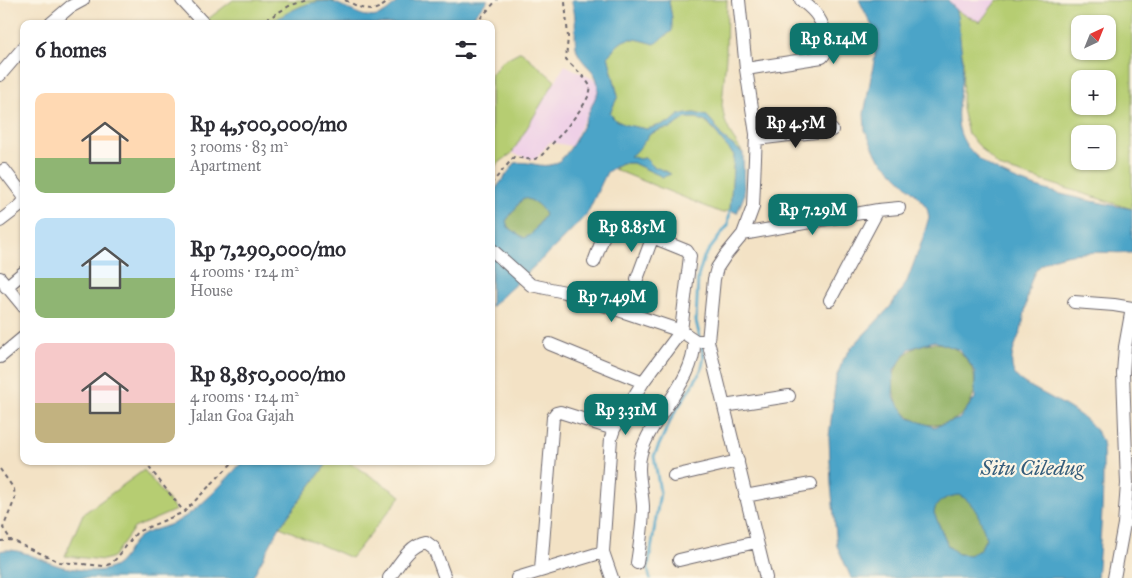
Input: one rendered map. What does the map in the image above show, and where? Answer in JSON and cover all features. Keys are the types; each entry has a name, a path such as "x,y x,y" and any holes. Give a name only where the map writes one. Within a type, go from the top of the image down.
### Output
{"street":[{"path":"59,20 70,7 83,0"},
{"path":"182,0 200,20"},
{"path":"637,563 643,504 639,480 640,454 648,436 689,369 701,341 717,268 743,234 753,207 756,139 739,0"},
{"path":"746,68 822,57 828,46 818,16 801,0"},
{"path":"0,75 20,52"},
{"path":"756,139 832,130"},
{"path":"4,170 20,191"},
{"path":"0,221 20,206"},
{"path":"743,234 899,208"},
{"path":"830,300 878,210"},
{"path":"594,262 607,227 616,222 687,251 690,256 681,331 644,382 614,429 611,438 603,552 612,578"},
{"path":"636,279 653,236"},
{"path":"495,253 532,285 565,292 681,331 701,341 724,406 766,578"},
{"path":"20,274 2,283 20,303"},
{"path":"1074,302 1132,308 1125,347 1123,373 1128,484 1124,524 1114,578"},
{"path":"0,358 20,340"},
{"path":"550,344 644,382"},
{"path":"724,406 789,396"},
{"path":"541,570 553,416 560,412 614,429"},
{"path":"674,476 738,461"},
{"path":"746,496 811,484"},
{"path":"389,578 412,548 419,543 426,542 434,548 445,578"},
{"path":"679,560 756,542"},
{"path":"517,578 603,552"}],"path":[{"path":"266,20 289,6 307,0"},
{"path":"345,0 364,10 380,9 390,0"},
{"path":"479,20 497,0"},
{"path":"495,179 514,157 533,160 541,156 582,108 590,90 589,85 566,59 568,37 565,2 563,0"},
{"path":"147,465 184,512"},
{"path":"0,541 11,540 60,562 104,566 117,558 137,532 184,512 230,465"},
{"path":"0,469 14,489 15,499 3,528 11,540"}],"shaded area":[{"path":"948,0 997,0 980,22 955,10"},
{"path":"565,65 599,82 598,92 571,146 550,142 535,160 512,153"}],"green space":[{"path":"233,0 334,0 335,2 326,1 278,20 208,19"},
{"path":"670,0 727,0 726,56 722,105 725,121 731,135 743,153 722,137 707,116 695,113 679,115 671,122 647,129 626,125 615,120 610,113 618,96 608,56 619,44 628,39 655,44 672,18"},
{"path":"997,0 1132,1 1132,209 999,167 968,134 962,109 963,62 955,10 980,22"},
{"path":"521,51 555,81 512,153 495,166 495,70 502,61"},
{"path":"686,118 697,118 708,123 734,155 730,210 722,213 614,169 621,163 633,163 663,177 670,174 653,166 645,158 639,159 630,156 650,134 662,129 671,128"},
{"path":"523,198 537,204 545,215 531,235 524,238 508,227 506,221"},
{"path":"926,343 942,343 957,350 968,361 975,376 972,400 963,413 942,425 926,425 911,418 900,407 893,392 893,376 900,361 911,350"},
{"path":"326,465 354,465 401,496 351,558 280,527"},
{"path":"144,470 176,510 134,528 113,557 104,560 65,556 83,514"},
{"path":"959,495 974,507 986,538 980,550 969,555 958,554 948,546 934,513 939,502"}],"water":[{"path":"399,0 488,0 470,20 275,20 310,3 326,1 373,17 392,7"},
{"path":"571,0 670,0 672,31 655,44 628,39 619,44 608,56 618,96 610,113 615,120 626,125 647,129 671,122 679,115 694,113 707,116 722,137 743,153 744,196 737,213 730,210 734,155 708,123 697,118 686,118 671,128 662,129 650,134 637,151 630,156 639,159 645,158 653,166 671,174 663,177 633,163 621,163 607,172 587,214 495,303 495,190 515,163 549,165 561,159 574,142 598,92 598,84 594,73 583,62 577,51 575,14","holes":["523,198 533,201 545,215 531,235 524,238 508,227 506,221"]},
{"name":"Situ Ciledug","path":"859,0 948,0 955,9 958,18 963,63 958,122 965,143 981,160 1003,174 1029,185 1086,200 1132,209 1132,253 1091,252 1061,256 1048,261 1038,268 1030,284 1023,324 1012,359 1013,371 1018,378 1074,411 1092,425 1102,442 1102,499 1097,578 851,578 837,546 829,437 836,378 843,360 852,347 890,307 907,281 929,217 927,208 920,199 877,156 865,130 864,114 875,56 872,26","holes":["934,341 960,350 975,371 975,398 959,419 934,427 909,418 893,397 894,370 909,349","959,495 974,507 986,538 980,550 969,555 958,554 948,546 934,513 939,502"]},
{"path":"239,465 326,465 280,527 252,578 0,578 0,551 8,550 25,553 52,564 79,570 98,571 114,567 139,537 186,516 212,494"}],"waterway":[{"path":"700,338 696,321 698,277 704,257 728,225 730,210"},
{"path":"650,578 648,570 660,492 654,456 672,417 701,371 704,357 701,344"}]}
